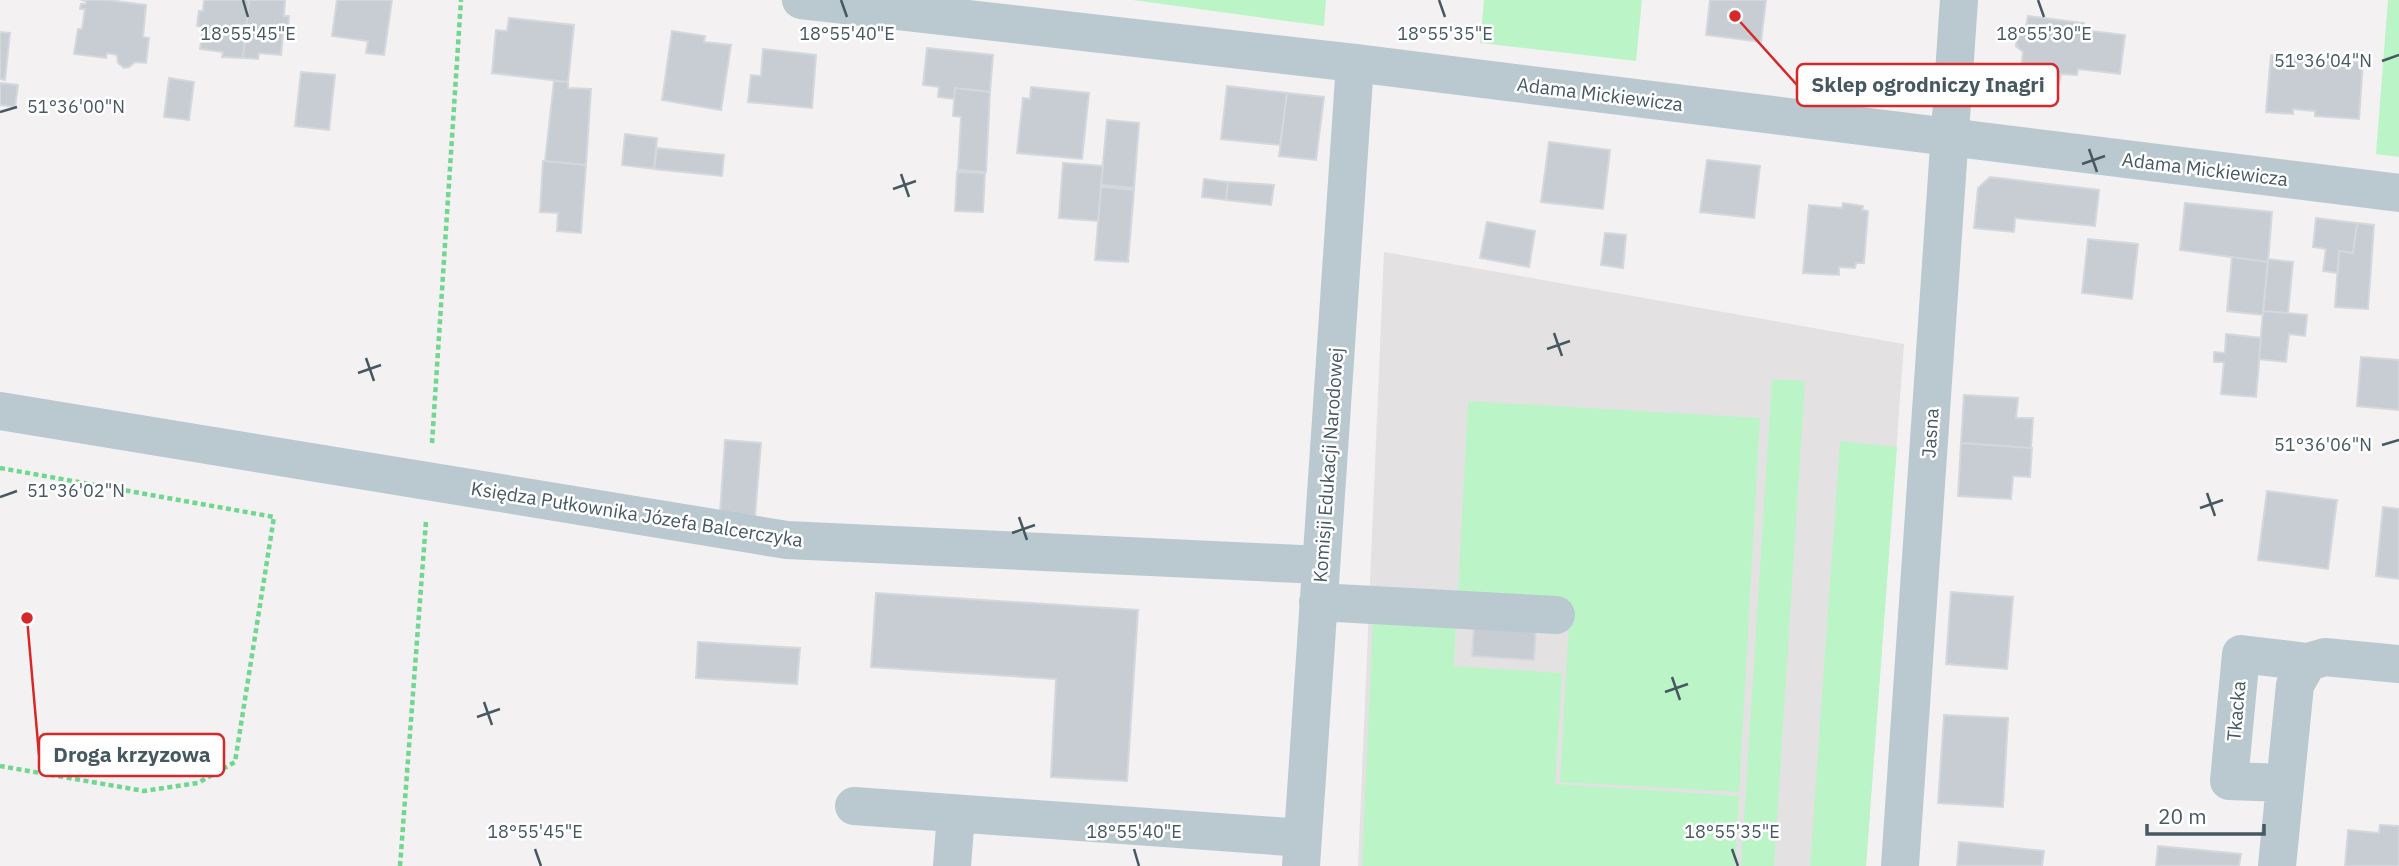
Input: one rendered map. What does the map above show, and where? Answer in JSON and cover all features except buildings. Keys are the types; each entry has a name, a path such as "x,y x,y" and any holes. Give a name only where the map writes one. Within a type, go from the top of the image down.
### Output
{"street":[{"name":"Adama Mickiewicza","path":"801,0 1355,63 2399,193"},
{"name":"Jasna","path":"1900,866 1959,0"},
{"name":"Komisji Edukacji Narodowej","path":"1302,852 1355,63"},
{"name":"Księdza Pułkownika Józefa Balcerczyka","path":"0,411 787,540 1321,565"},
{"path":"1318,602 1556,615"},
{"name":"Tkacka","path":"2285,783 2229,780 2241,654 2308,662"},
{"path":"2277,866 2295,685 2308,662 2325,657 2399,664"},
{"path":"854,806 956,814 1302,852"},
{"path":"952,866 956,814"}],"path":[{"path":"400,866 461,0"},
{"path":"0,468 274,517 235,762 198,783 144,791 0,766"}],"shaded area":[{"path":"1384,252 1904,344 1866,866 1358,866"}],"green space":[{"path":"1133,0 1326,0 1324,26"},
{"path":"1484,0 1642,0 1636,61 1480,43"},
{"path":"2388,0 2399,0 2399,157 2376,154"},
{"path":"1772,379 1805,381 1774,866 1741,866"},
{"path":"1468,401 1760,418 1739,792 1560,782 1570,602 1458,594"},
{"path":"1840,441 1897,447 1866,866 1810,866"},
{"path":"1373,619 1456,621 1454,666 1562,673 1555,784 1739,796 1735,866 1362,866"}],"place":[{"name":"Sklep ogrodniczy Inagri","path":"1735,16"},
{"name":"Droga krzyzowa","path":"27,618"}]}
